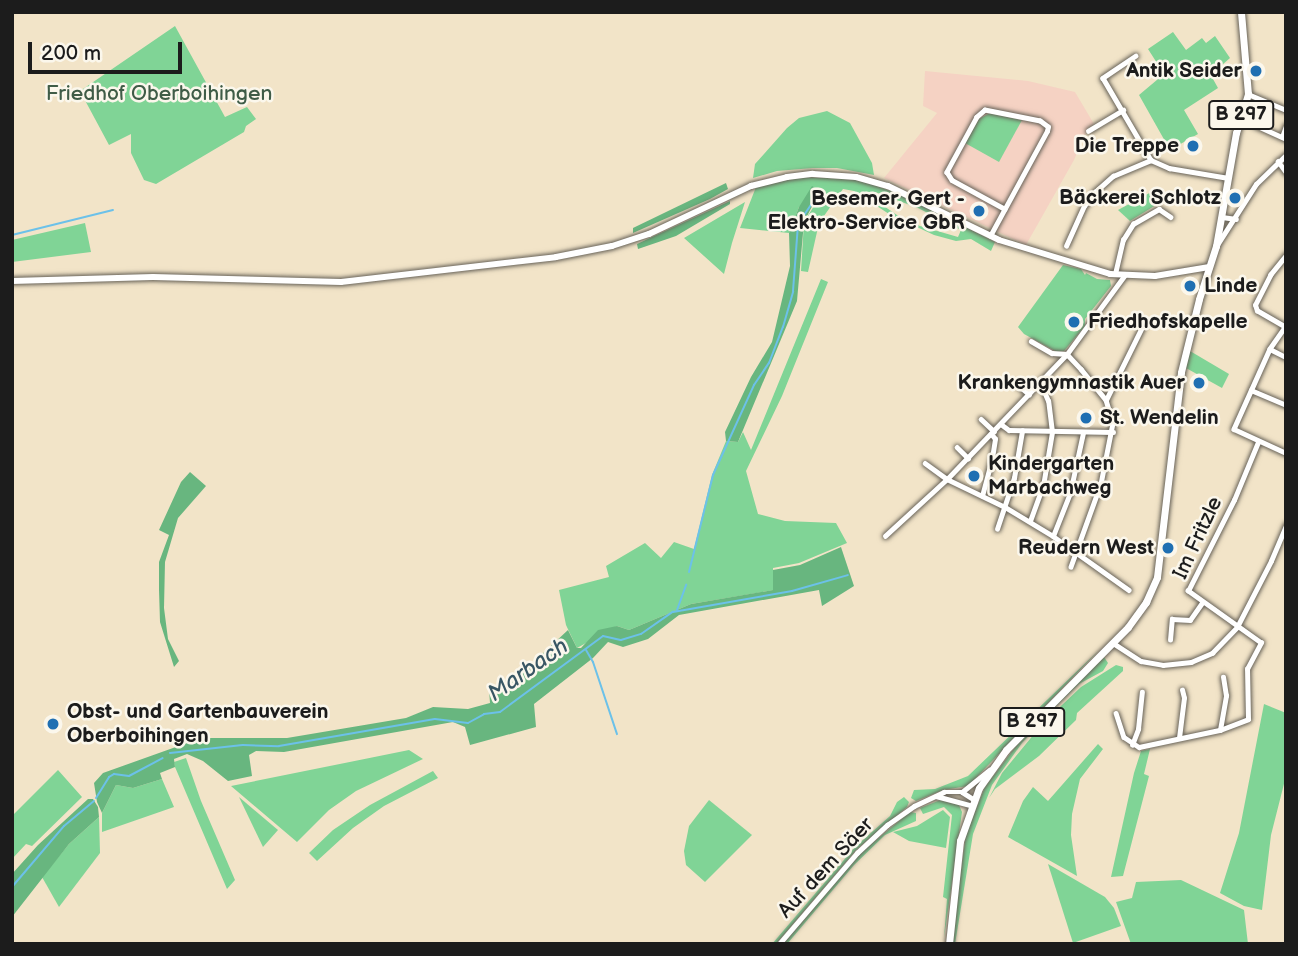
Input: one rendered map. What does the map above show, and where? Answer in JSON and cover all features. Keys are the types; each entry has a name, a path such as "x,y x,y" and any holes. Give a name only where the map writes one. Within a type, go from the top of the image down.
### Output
{"main road":[{"name":"B 297","path":"949,944 960,841 972,802 990,770 1140,613 1159,570 1165,495 1179,386 1192,323 1216,246 1240,118 1248,94 1241,12"}],"street":[{"path":"1136,55 1103,78 1152,160 1169,168 1229,178"},
{"path":"1248,94 1286,110"},
{"path":"990,236 1005,209 1047,131 1046,123 985,110 977,117 947,172 952,180 1005,209"},
{"path":"1088,131 1123,110"},
{"path":"1240,118 1284,138 1286,126"},
{"path":"1216,246 1236,219 1256,184 1286,155"},
{"path":"1066,246 1084,205 1095,192 1113,176 1152,160"},
{"path":"1278,161 1286,172"},
{"path":"12,281 123,277 324,282 556,257 612,246 668,226 740,190 787,177 841,175 900,191 990,236 1045,256 1115,275 1155,276 1209,267"},
{"path":"1115,275 1123,240 1133,224 1159,209 1171,217"},
{"path":"1222,217 1236,219"},
{"path":"1286,255 1270,275 1255,306 1257,311 1285,327 1270,349 1234,429 1286,453"},
{"path":"885,536 968,458 1067,354 1125,276"},
{"path":"1106,400 1143,325"},
{"path":"1031,341 1056,354 1067,354 1106,400 1113,432 1104,476 1070,567"},
{"path":"1270,349 1286,357"},
{"path":"1030,521 1043,486 1052,432 1048,401 1040,382"},
{"path":"1017,384 1029,394"},
{"path":"1251,390 1286,405"},
{"path":"981,419 993,432 995,439 982,496"},
{"path":"1001,424 1006,429 1022,431 1113,432"},
{"path":"997,528 1014,478 1022,431"},
{"path":"1053,536 1070,493 1083,433"},
{"name":"Im Fritzle","path":"1220,730 1247,721 1250,715 1247,669 1261,643 1190,594 1189,585 1234,500 1258,442"},
{"path":"957,447 968,458"},
{"path":"925,463 947,479 1030,521 1129,590"},
{"path":"1113,643 1141,662 1176,666 1212,653 1237,627 1286,525"},
{"path":"1170,640 1172,619 1190,620 1202,603"},
{"path":"1116,713 1124,737 1132,745 1144,747 1220,730 1226,696 1223,677"},
{"path":"1179,738 1184,698 1182,691"},
{"path":"1132,745 1138,729 1142,692"},
{"name":"Auf dem Säer","path":"779,944 873,837 914,806 935,796 962,792 990,770"},
{"path":"962,792 972,802"},
{"path":"935,796 972,802"}],"shaded area":[{"path":"925,71 1028,81 1075,92 1094,124 1088,128 1074,160 1026,245 884,178 937,113 923,106"}],"green space":[{"name":"Friedhof Oberboihingen","path":"175,26 225,117 247,107 256,119 246,126 244,132 156,184 144,180 131,153 131,134 109,145 80,91"},
{"path":"1173,32 1186,50 1202,38 1206,43 1215,36 1230,58 1222,65 1225,70 1213,79 1218,88 1184,110 1198,134 1170,150 1139,95 1164,74 1148,49"},
{"path":"827,111 850,123 872,163 874,175 837,168 813,168 777,171 753,178 755,164 787,128 799,118"},
{"path":"990,113 1022,120 999,162 965,143 979,119"},
{"path":"800,177 852,179 908,198 995,242 991,251 971,239 956,241 934,235 889,214 854,191 843,189 819,223 808,272 801,271 804,222 819,198 799,207 789,233 740,228 756,187","holes":["875,192 918,208 961,230 958,237 920,226 872,198"]},
{"path":"726,183 728,189 710,199 633,233 633,228"},
{"path":"812,186 820,191 804,222 797,301 738,442 726,441 725,432 751,377 772,342 790,266 789,233 799,207"},
{"path":"1155,190 1156,205 1130,221 1118,210"},
{"path":"730,201 730,204 676,236 638,249 637,244"},
{"path":"745,202 732,243 724,274 684,238"},
{"path":"85,223 91,252 12,262 12,240"},
{"path":"1063,265 1081,269 1085,275 1086,273 1097,279 1110,280 1111,286 1085,319 1085,326 1064,351 1057,352 1024,334 1018,327"},
{"path":"821,279 828,282 782,396 746,471 758,514 785,521 836,523 847,543 799,563 773,568 774,590 691,604 629,630 617,626 577,648 566,625 559,590 609,577 606,566 645,543 661,558 674,542 694,549 712,475 726,441 738,442 743,432 751,450"},
{"path":"1190,351 1229,374 1222,388 1186,368"},
{"path":"190,472 206,486 178,518 165,562 164,608 168,639 179,661 174,667 160,622 159,562 169,535 159,530 181,482"},
{"path":"841,547 854,586 822,606 819,590 679,615 648,639 623,647 608,642 593,658 534,704 536,727 470,745 465,727 453,722 284,752 256,751 249,755 252,776 228,781 203,761 187,754 174,759 175,767 160,773 162,779 133,788 116,785 102,813 97,802 94,783 103,773 201,738 287,738 406,718 433,707 468,709 490,703 489,689 524,671 568,630 577,648 581,648 598,630 617,626 629,630 691,604 773,590 773,570 800,565"},
{"path":"1098,651 968,786 943,790 916,801 911,798 914,790 935,789 968,776"},
{"path":"1104,657 1108,663 1103,671 1079,684 1056,706 1022,743 992,785 973,834 955,944 951,944 966,834 985,787 1029,729"},
{"path":"1116,665 1123,667 1123,671 1077,713 1076,720 1039,756 995,789 989,798 1002,773 1044,722 1081,687"},
{"path":"1264,704 1286,713 1286,776 1271,835 1262,910 1244,906 1220,893 1239,833"},
{"path":"1098,744 1103,749 1080,779 1072,814 1071,835 1077,876 1008,837 1023,801 1033,787 1048,801"},
{"path":"1150,749 1144,774 1149,776 1123,876 1111,877 1134,773 1141,751"},
{"path":"409,750 423,759 356,791 329,810 297,842 231,786"},
{"path":"186,758 201,801 235,880 227,889 175,767 174,762"},
{"path":"58,770 82,797 32,846 26,844 12,859 12,816"},
{"path":"433,771 438,778 384,806 353,828 317,861 309,853 333,830 370,805"},
{"path":"162,779 174,807 102,832 102,813 116,785 133,788"},
{"path":"239,797 278,830 263,847"},
{"path":"904,797 909,802 907,807 857,849 776,944 772,944 855,847 890,816 897,802"},
{"path":"88,799 93,799 98,807 99,817 69,844 12,917 12,874 38,845"},
{"path":"943,799 958,803 962,812 944,938 947,899 943,897 952,815 944,807 923,814 920,808"},
{"path":"709,800 752,835 705,882 686,865 684,851 689,826"},
{"path":"943,810 950,817 946,848 909,841 893,832 917,826"},
{"path":"910,812 916,813 916,821 885,835 854,865 787,944 783,944 858,855"},
{"path":"99,817 100,853 59,907 42,877 69,844"},
{"path":"1048,864 1105,897 1114,908 1121,926 1073,943"},
{"path":"1181,880 1244,910 1248,944 1131,944 1116,902 1132,898 1136,882"}],"waterway":[{"path":"689,572 713,475 754,385 769,363 783,327 793,291 798,224 816,197"},
{"path":"12,235 113,210"},
{"name":"Marbach","path":"170,753 243,745 279,746 435,719 468,723 484,714 500,712 603,636 621,640 641,634 673,612 792,591 848,575"},
{"path":"677,610 686,585"},
{"path":"586,650 593,662 617,734"},
{"name":"Marbach","path":"96,798 109,777 114,774 129,776 163,758"},
{"name":"Marbach","path":"12,887 64,826 94,801"}],"place":[{"name":"Antik Seider","path":"1256,71"},
{"name":"Die Treppe","path":"1193,146"},
{"name":"Bäckerei Schlotz","path":"1235,198"},
{"name":"Besemer, Gert - Elektro-Service GbR","path":"979,211"},
{"name":"Linde","path":"1190,286"},
{"name":"Friedhofskapelle","path":"1074,322"},
{"name":"Krankengymnastik Auer","path":"1199,383"},
{"name":"St. Wendelin","path":"1086,418"},
{"name":"Kindergarten Marbachweg","path":"974,476"},
{"name":"Reudern West","path":"1168,548"},
{"name":"Obst- und Gartenbauverein Oberboihingen","path":"53,724"}]}
